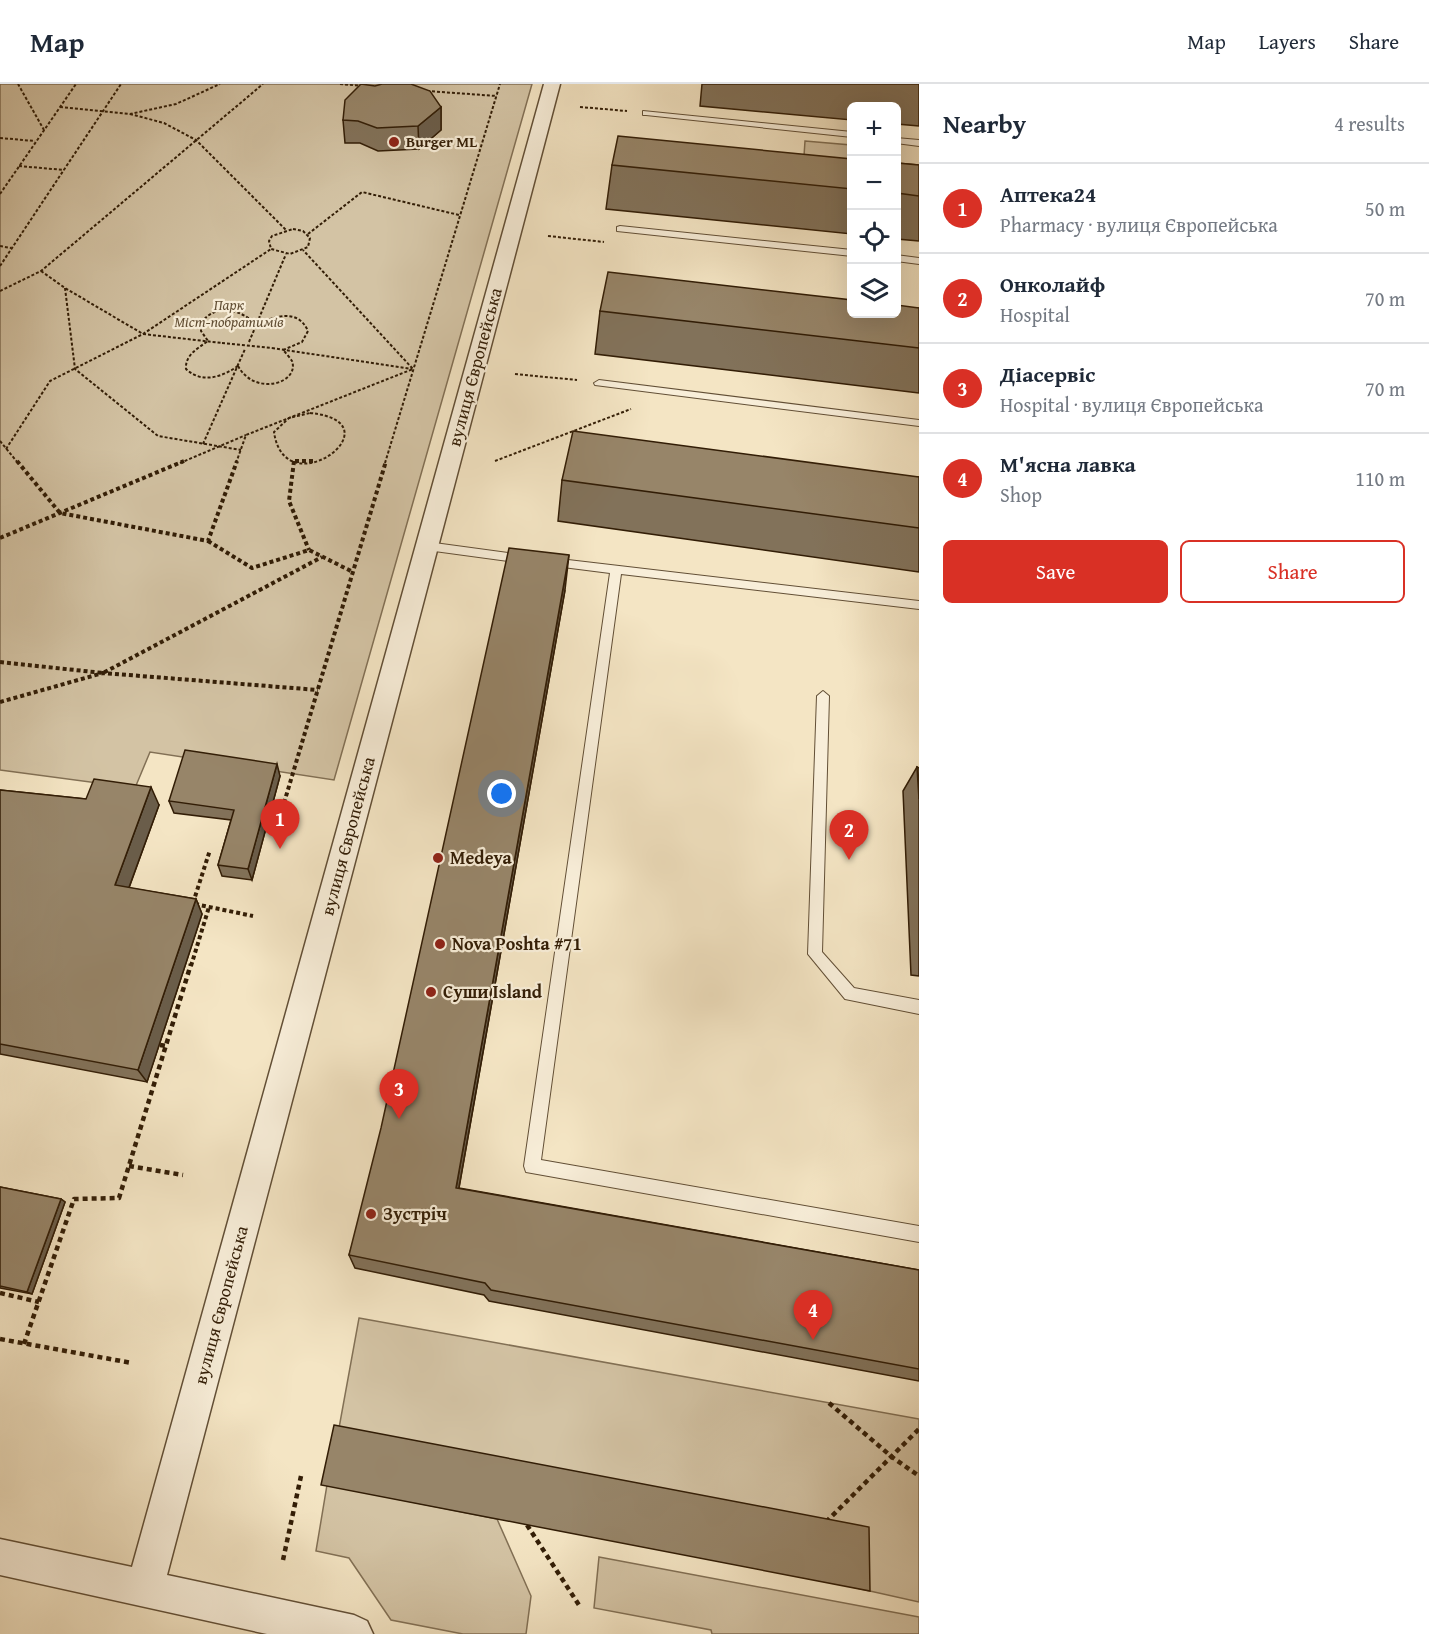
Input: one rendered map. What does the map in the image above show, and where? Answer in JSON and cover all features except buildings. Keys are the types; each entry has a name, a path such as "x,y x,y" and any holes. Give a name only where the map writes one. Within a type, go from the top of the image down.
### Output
{"street":[{"name":"вулиця Європейська","path":"145,1589 552,84"},
{"path":"0,1557 354,1634"}],"lane":[{"path":"646,113 847,134"},
{"path":"901,141 919,143"},
{"path":"620,229 847,253"},
{"path":"901,259 919,261"},
{"path":"599,383 919,423"},
{"path":"427,546 616,571 919,605"},
{"path":"616,571 532,1166 919,1234"},
{"path":"823,696 815,954 850,994 919,1007"}],"path":[{"path":"18,84 44,130"},
{"path":"0,194 76,84"},
{"path":"0,266 121,84"},
{"path":"129,114 176,104 220,84"},
{"path":"0,291 41,271 263,84"},
{"path":"340,84 373,87"},
{"path":"284,803 500,84"},
{"path":"418,90 497,96"},
{"path":"60,107 129,114 161,121 182,130 196,140 286,230"},
{"path":"580,107 646,113"},
{"path":"0,138 36,141"},
{"path":"19,166 65,170"},
{"path":"308,234 362,192 459,215"},
{"path":"293,229 308,234 310,242 303,250 286,254 272,249 268,241 272,236 286,230 293,229"},
{"path":"0,246 11,248"},
{"path":"6,449 50,381 143,334 272,249"},
{"path":"303,250 413,369"},
{"path":"249,342 286,254"},
{"path":"41,271 65,288 143,334 272,348 413,369"},
{"path":"65,288 75,369 158,436 241,450"},
{"path":"208,341 200,332 200,326 203,319 212,313 224,310 240,311 248,314 256,325"},
{"path":"256,325 278,315 294,317 307,325 306,337 297,345 283,350"},
{"path":"208,341 188,354 185,367 190,373 203,378 212,378 228,374 238,366"},
{"path":"203,444 245,349"},
{"path":"238,366 245,379 252,382 267,384 283,380 293,372 295,365 283,350"},
{"path":"0,537 413,369"},
{"path":"515,374 599,383"},
{"path":"495,461 674,392"},
{"path":"310,413 323,414 341,425 345,433 344,441 330,457 318,461 294,461 277,451 273,443 274,432 289,418 310,413"},
{"path":"208,541 246,435"},
{"path":"0,441 60,513 208,541 252,568 309,550"},
{"path":"294,461 289,501 309,550 353,572"},
{"path":"0,702 103,673 322,557"},
{"path":"0,662 103,673 318,690"},
{"path":"192,904 210,850"},
{"path":"182,902 254,916"},
{"path":"24,1344 74,1199 119,1198 182,997 195,946 209,907"},
{"path":"173,996 182,997"},
{"path":"160,1045 166,1046"},
{"path":"129,1166 183,1175"},
{"path":"0,1293 39,1302"},
{"path":"0,1339 132,1363"},
{"path":"829,1403 892,1457 919,1476"},
{"path":"817,1531 919,1429"},
{"path":"283,1560 301,1476"},
{"path":"527,1525 579,1605"}],"green space":[{"name":"Парк Міст-побратимів","path":"0,84 532,84 334,780 150,752 135,788 0,770"},
{"path":"805,141 847,145 847,191 802,186"},
{"path":"359,1318 919,1419 919,1602 852,1587 339,1428"},
{"path":"327,1485 497,1519 531,1596 526,1634 463,1634 391,1620 349,1558 316,1551"},
{"path":"599,1557 919,1617 919,1634 712,1634 711,1630 594,1608"}],"place":[{"name":"Burger ML","path":"394,142"},
{"name":"Аптека24","path":"280,849"},
{"name":"Medeya","path":"438,858"},
{"name":"Онколайф","path":"849,860"},
{"name":"Nova Poshta #71","path":"440,944"},
{"name":"Суши Island","path":"431,992"},
{"name":"Діасервіс","path":"399,1119"},
{"name":"Зустрiч","path":"371,1214"},
{"name":"М'ясна лавка","path":"813,1340"}]}
